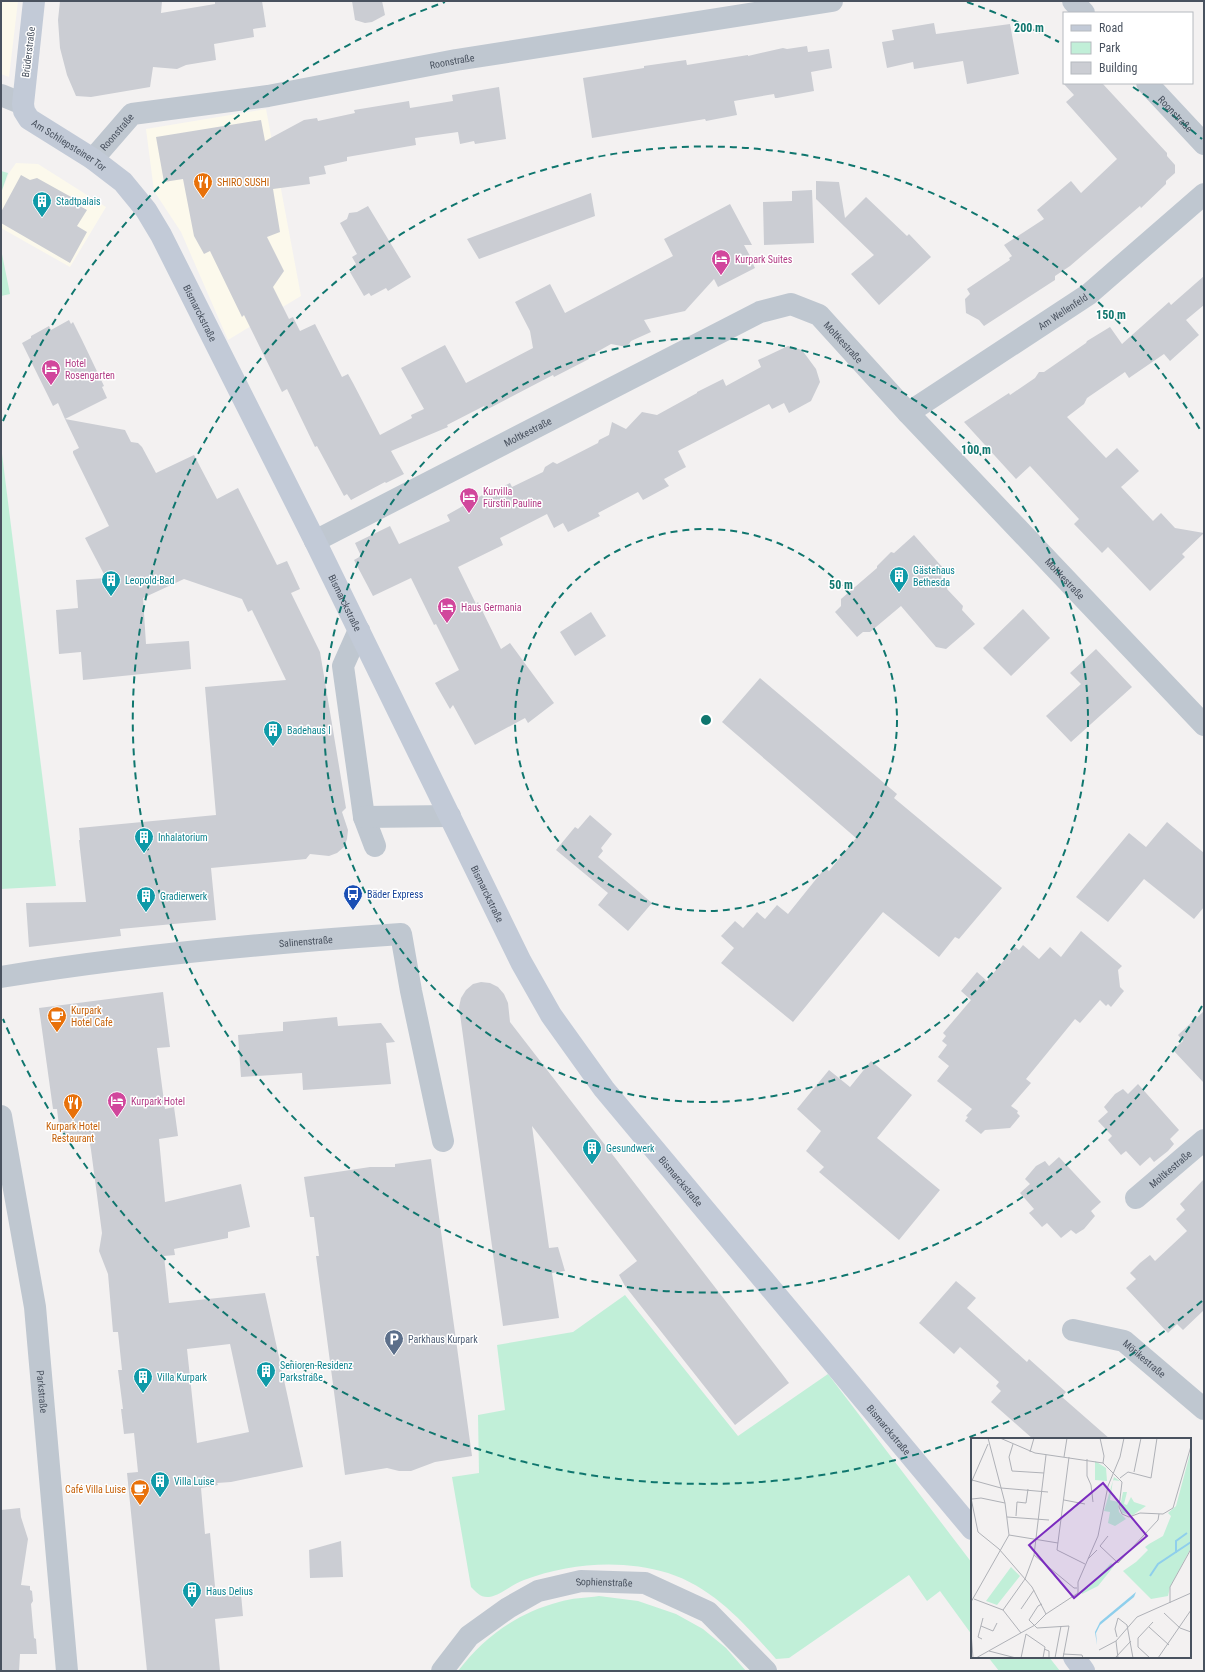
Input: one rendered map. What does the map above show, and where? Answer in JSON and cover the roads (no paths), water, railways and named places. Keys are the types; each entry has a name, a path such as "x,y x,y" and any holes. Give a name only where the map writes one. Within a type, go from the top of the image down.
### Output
{"main road":[{"name":"Brüderstraße","path":"23,104 34,1"},
{"name":"Am Schliepsteiner Tor","path":"23,104 24,111 29,119 93,159 123,182"},
{"name":"Bismarckstraße","path":"123,182 146,210 161,235 315,541 521,962 552,1015 604,1089 971,1528"},
{"path":"1075,1658 1084,1671"}],"street":[{"name":"Roonstraße","path":"93,159 132,114 268,96 456,60 832,1"},
{"path":"1073,1 1083,12"},
{"name":"Roonstraße","path":"1148,84 1204,144"},
{"path":"1,95 23,104"},
{"name":"Am Wellenfeld","path":"908,413 1089,294 1204,194"},
{"name":"Moltkestraße","path":"315,541 760,312 790,304 819,315 908,413 1204,725"},
{"path":"359,630 343,666 364,817 375,846"},
{"path":"364,817 450,816"},
{"name":"Salinenstraße","path":"1,977 124,958 401,934 411,991 443,1141"},
{"name":"Parkstraße","path":"1,1116 35,1307 67,1671"},
{"name":"Moltkestraße","path":"1136,1198 1204,1140"},
{"name":"Mörikestraße","path":"1073,1330 1124,1341 1204,1409"},
{"name":"Sophienstraße","path":"442,1671 469,1636 508,1608 538,1591 581,1581 644,1583 708,1612 766,1671"}],"place":[{"name":"SHIRO SUSHI","path":"203,199"},
{"name":"Stadtpalais","path":"42,218"},
{"name":"Kurpark Suites","path":"721,276"},
{"name":"Hotel Rosengarten","path":"51,386"},
{"name":"Kurvilla Fürstin Pauline","path":"469,514"},
{"name":"Gästehaus Bethesda","path":"899,593"},
{"name":"Leopold-Bad","path":"111,597"},
{"name":"Haus Germania","path":"447,624"},
{"name":"Badehaus I","path":"273,747"},
{"name":"Inhalatorium","path":"144,854"},
{"name":"Bäder Express","path":"353,911"},
{"name":"Gradierwerk","path":"146,913"},
{"name":"Kurpark Hotel Cafe","path":"57,1033"},
{"name":"Kurpark Hotel","path":"117,1118"},
{"name":"Kurpark Hotel Restaurant","path":"73,1120"},
{"name":"Gesundwerk","path":"592,1165"},
{"name":"Parkhaus Kurpark","path":"394,1356"},
{"name":"Senioren-Residenz Parkstraße","path":"266,1388"},
{"name":"Villa Kurpark","path":"143,1394"},
{"name":"Villa Luise","path":"160,1498"},
{"name":"Café Villa Luise","path":"140,1506"},
{"name":"Haus Delius","path":"192,1608"}]}
